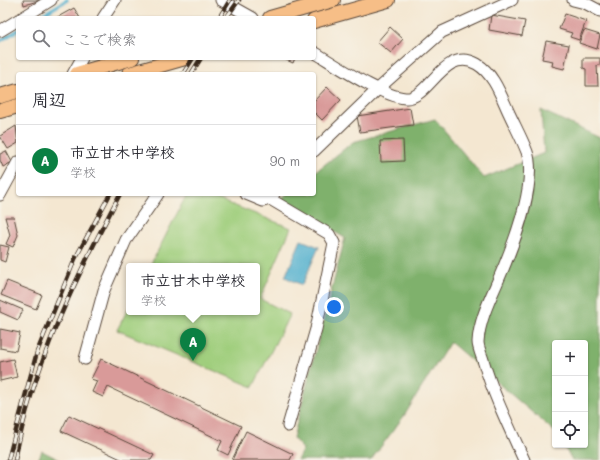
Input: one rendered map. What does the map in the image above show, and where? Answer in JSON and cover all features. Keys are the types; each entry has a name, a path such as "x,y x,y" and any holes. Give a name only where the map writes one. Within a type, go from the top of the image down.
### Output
{"main road":[{"path":"277,16 333,0"},
{"path":"318,20 388,0"},
{"path":"84,72 125,60"},
{"path":"136,72 178,60"},
{"path":"0,89 16,87"},
{"path":"0,96 16,92"},
{"path":"0,111 16,107"}],"street":[{"path":"25,16 51,0"},
{"path":"105,16 115,0"},
{"path":"221,0 249,16"},
{"path":"316,149 378,89 442,32 512,0"},
{"path":"573,0 585,3 600,11"},
{"path":"0,31 16,21"},
{"path":"316,53 378,89 406,98 417,96 435,76 447,66 460,61 469,60 474,62 487,72 497,86 527,153 530,174 528,196 506,264 484,316 478,343 488,380 524,460"},
{"path":"74,72 81,60"},
{"path":"0,195 16,166"},
{"path":"85,359 104,290 126,240 157,196"},
{"path":"251,196 263,201 272,196 329,234 334,243 316,329 288,426"}],"green space":[{"path":"541,110 600,138 600,460 572,460 565,448 588,448 588,340 552,340 552,429 450,342 404,416 371,460 297,460 303,449 293,438 345,238 280,200 285,196 316,196 316,171 353,142 435,119 484,178 544,153"},
{"path":"186,196 210,196 291,228 260,299 260,263 152,263"},
{"path":"260,299 290,314 253,387 117,330 126,313 126,315 260,315"},
{"path":"42,451 60,460 38,460"}],"water":[{"path":"301,240 319,247 302,285 285,277"}],"building":[{"path":"23,0 41,0 24,5"},
{"path":"74,8 79,16 60,16"},
{"path":"565,14 586,21 579,40 570,37 572,33 559,29"},
{"path":"491,15 525,21 522,36 489,30"},
{"path":"390,27 403,39 391,53 377,42"},
{"path":"584,30 600,35 597,49 579,43"},
{"path":"546,41 569,45 564,69 552,66 553,61 542,59"},
{"path":"583,58 600,58 600,65 597,65 598,86 586,86 586,69 583,68"},
{"path":"286,60 294,60 293,63"},
{"path":"327,87 341,100 322,120 316,114 316,99"},
{"path":"410,108 413,125 360,132 357,116"},
{"path":"16,126 16,144 8,149 0,136"},
{"path":"403,140 404,161 381,162 380,141"},
{"path":"6,151 12,162 3,167 0,160 0,154"},
{"path":"5,217 14,217 18,235 13,247 6,244 10,235"},
{"path":"0,245 9,247 5,262 0,260"},
{"path":"7,281 42,295 36,309 1,295"},
{"path":"0,300 23,310 18,320 0,312"},
{"path":"0,329 20,333 16,351 0,348"},
{"path":"13,359 17,377 0,381 0,362"},
{"path":"101,359 241,426 228,455 218,450 222,441 108,387 103,397 92,392 97,381 91,379"},
{"path":"69,415 154,455 151,460 123,460 61,431"},
{"path":"246,431 293,454 290,460 232,460"}],"waterway":[{"path":"40,16 67,0"},
{"path":"0,41 16,31"}],"railway":[{"path":"220,16 230,0"},
{"path":"227,16 239,0"},
{"path":"184,72 192,60"},
{"path":"192,72 200,60"},
{"path":"8,460 37,352 75,259 109,196"},
{"path":"15,460 23,425 44,356 72,290 119,196"}],"place":[{"name":"市立甘木中学校","path":"193,361"}]}
